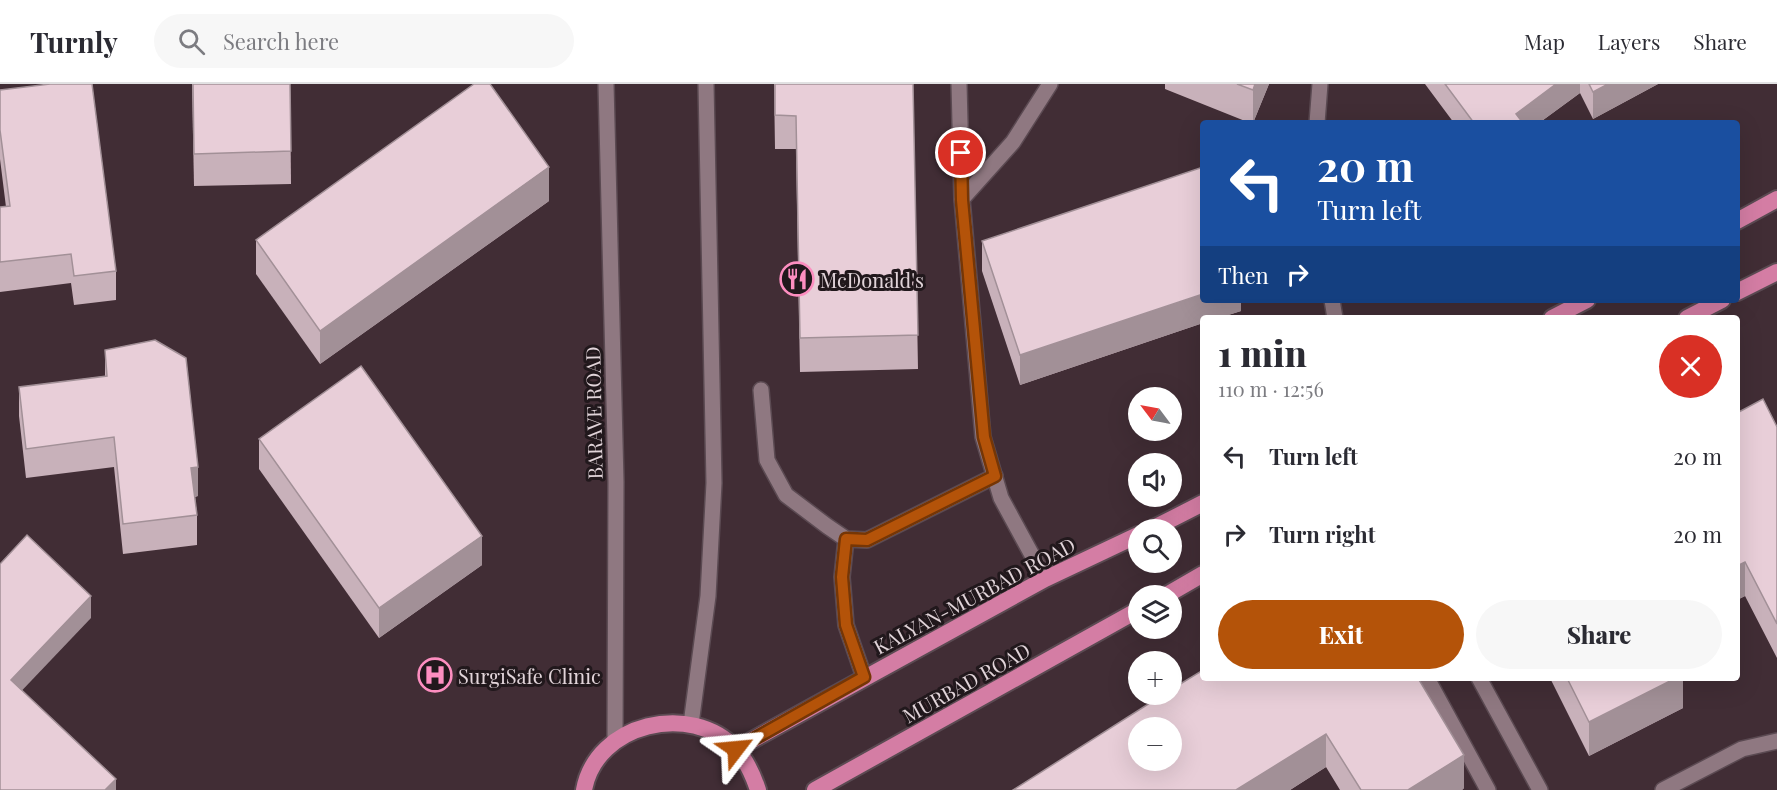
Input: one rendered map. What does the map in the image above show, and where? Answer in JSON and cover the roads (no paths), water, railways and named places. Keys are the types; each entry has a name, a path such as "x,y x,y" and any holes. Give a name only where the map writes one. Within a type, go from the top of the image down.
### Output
{"highway":[{"path":"1740,219 1777,200"},
{"path":"1740,291 1777,273"},
{"path":"1558,315 1581,303"},
{"path":"1693,315 1716,303"},
{"path":"1172,519 1200,505"},
{"name":"KALYAN-MURBAD ROAD","path":"736,749 1045,579 1128,540"},
{"path":"1182,586 1200,576"},
{"name":"MURBAD ROAD","path":"815,790 1128,616"},
{"path":"584,790 597,760 615,741 638,728 664,722 691,724 715,733 736,749 751,770 758,790"}],"street":[{"name":"BARAVE ROAD","path":"606,84 616,482 615,741"},
{"path":"691,724 708,596 714,483 706,84"},
{"path":"959,84 962,200 984,437 1001,498 1045,579"},
{"path":"962,200 1013,142 1050,84"},
{"path":"1317,120 1320,84"},
{"path":"761,390 767,460 786,495 846,539 867,540 995,476"},
{"path":"846,539 842,577 846,625 864,677"},
{"path":"1429,681 1488,790"},
{"path":"1481,681 1540,790"},
{"path":"1663,790 1742,749 1777,741"}],"place":[{"name":"McDonald's","path":"797,279"},
{"name":"SurgiSafe Clinic","path":"435,675"}]}
